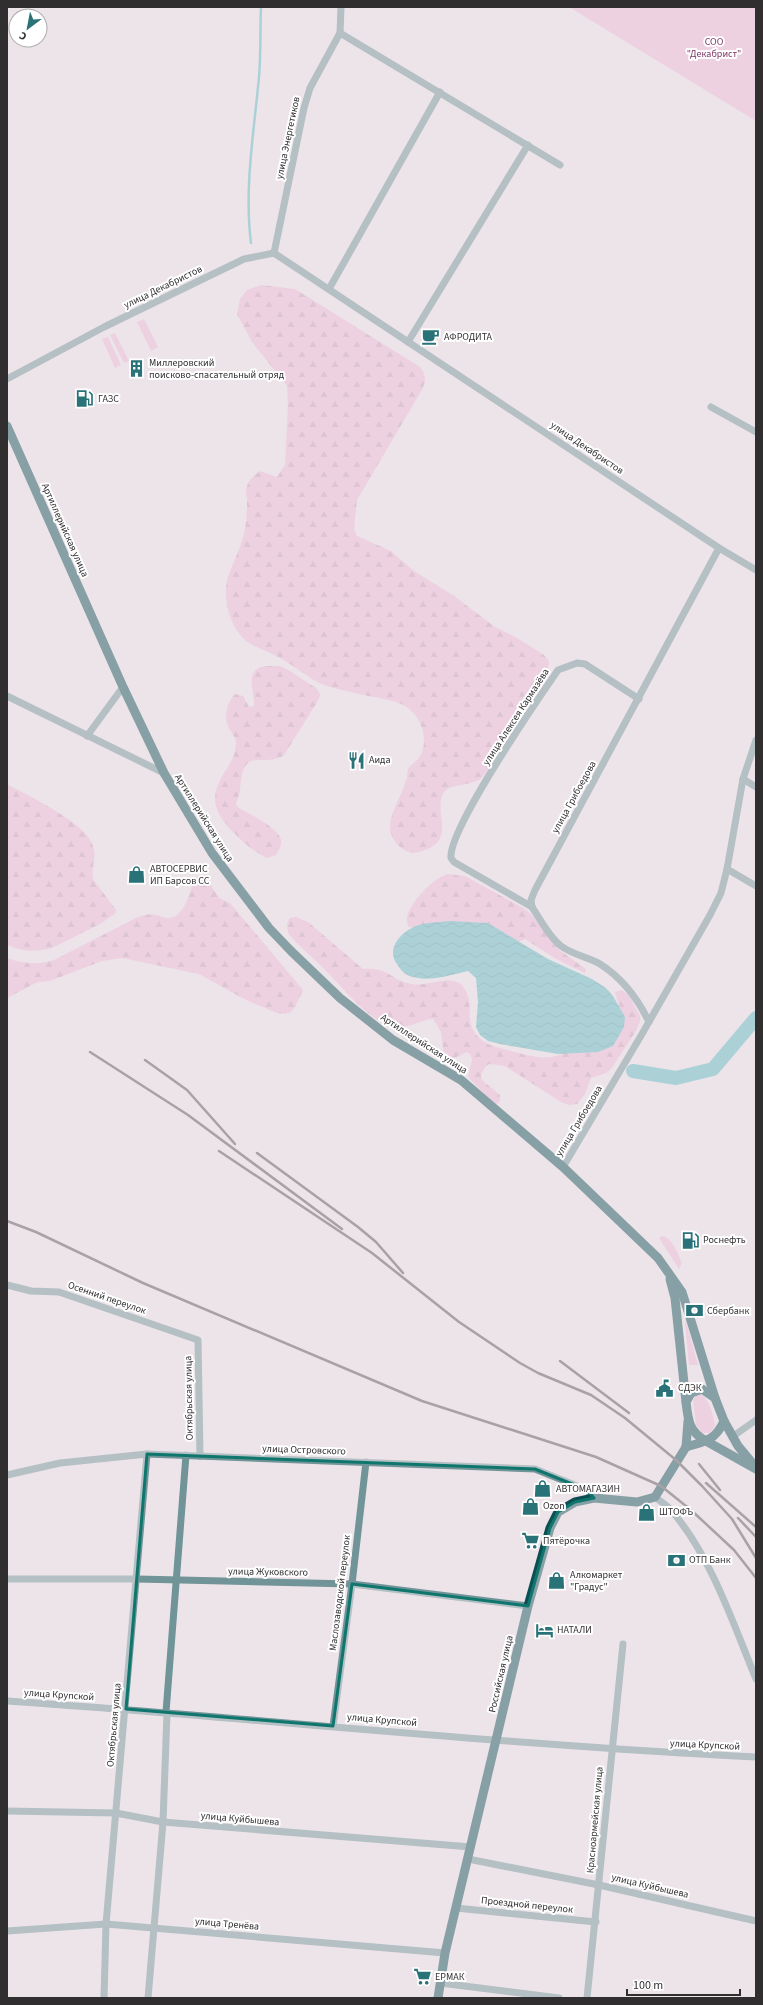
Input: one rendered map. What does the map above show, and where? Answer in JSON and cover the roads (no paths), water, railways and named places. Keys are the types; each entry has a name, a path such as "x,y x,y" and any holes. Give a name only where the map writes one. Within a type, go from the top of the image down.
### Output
{"main road":[{"name":"Артиллерийская улица","path":"7,426 123,687 164,773 212,853 250,904 291,951 340,998 362,1017 393,1040 461,1080 563,1168 658,1258 682,1292 715,1398 724,1421 732,1437 747,1458 756,1467"},
{"name":"Артиллерийская улица","path":"668,1274 675,1298 688,1420 686,1447"},
{"path":"686,1402 691,1393 702,1389 715,1398"},
{"name":"Артиллерийская улица","path":"688,1420 694,1433 706,1441 756,1467"},
{"path":"654,1497 686,1447 715,1437 724,1421"},
{"name":"Российская улица","path":"438,1998 445,1953 498,1739 528,1606 550,1528 558,1512 575,1502 594,1498 637,1502 654,1497"}],"street":[{"path":"341,7 340,33 560,165"},
{"name":"улица Энергетиков","path":"274,253 310,88 340,33"},
{"path":"329,289 440,92"},
{"path":"408,342 528,145"},
{"name":"улица Декабристов","path":"7,379 90,333 244,259 274,253 719,548 756,570"},
{"path":"711,407 756,432"},
{"name":"улица Грибоедова","path":"532,906 531,900 535,890 719,548"},
{"name":"улица Алексея Кармазёва","path":"532,906 454,862 451,858 450,851 452,845 474,799 558,670 577,663 585,664 639,699"},
{"path":"87,736 123,687"},
{"name":"Артиллерийская улица","path":"7,696 164,773"},
{"name":"улица Грибоедова","path":"563,1168 649,1022 721,893 727,869 743,780 756,740"},
{"path":"743,780 756,787"},
{"path":"727,869 756,886"},
{"path":"532,906 560,946 584,959 599,964 624,985 640,1003 649,1022"},
{"name":"Осенний переулок","path":"7,1285 31,1291 59,1292 198,1340"},
{"name":"Октябрьская улица","path":"198,1340 200,1456"},
{"path":"732,1437 756,1420"},
{"name":"Октябрьская улица","path":"104,1998 106,1924 126,1709 147,1454"},
{"name":"улица Островского","path":"7,1474 60,1463 147,1454 366,1462 535,1469 587,1490 594,1498"},
{"path":"148,1998 153,1928 164,1822 167,1713 186,1456"},
{"name":"Маслозаводской переулок","path":"333,1726 352,1584 366,1462"},
{"path":"654,1497 671,1509 699,1550 727,1608 756,1679"},
{"name":"улица Жуковского","path":"7,1580 137,1579 352,1584 528,1606"},
{"name":"Красноармейская улица","path":"587,1998 600,1885 611,1750 623,1644"},
{"name":"улица Крупской","path":"7,1701 126,1709 498,1739 611,1750 756,1757"},
{"name":"улица Куйбышева","path":"7,1811 116,1814 164,1822 471,1847"},
{"name":"улица Куйбышева","path":"468,1859 600,1885 756,1921"},
{"name":"Проездной переулок","path":"456,1908 596,1922"},
{"name":"улица Тренёва","path":"7,1931 106,1924 445,1953"},
{"path":"440,1983 559,1998"}],"water":[{"path":"450,921 488,923 548,959 592,979 606,988 613,996 625,1017 624,1027 613,1046 598,1052 558,1054 500,1044 488,1041 480,1035 476,1027 478,1002 476,978 468,971 427,979 413,977 407,975 400,969 393,955 395,944 408,930 423,924"}],"waterway":[{"path":"251,243 249,222 249,181 260,68 261,7"},
{"path":"633,1071 676,1078 713,1069 756,1018"}],"railway":[{"path":"90,1052 188,1115 342,1229"},
{"path":"145,1060 187,1090 235,1144"},
{"path":"219,1151 372,1253 459,1322 520,1363 538,1373 591,1395 625,1418 676,1460 702,1486 732,1519 756,1558"},
{"path":"257,1153 358,1227 376,1242 403,1273"},
{"path":"7,1221 36,1232 143,1283 422,1401 596,1457 661,1486 691,1510 734,1550 756,1578"},
{"path":"560,1361 629,1413"},
{"path":"699,1464 720,1490"},
{"path":"706,1483 756,1527"},
{"path":"738,1518 756,1537"}],"place":[{"name":"АФРОДИТА","path":"431,337"},
{"name":"Миллеровский поисково-спасательный отряд","path":"136,369"},
{"name":"ГАЗС","path":"85,399"},
{"name":"Аида","path":"356,760"},
{"name":"АВТОСЕРВИС ИП Барсов СС","path":"137,875"},
{"name":"Роснефть","path":"690,1240"},
{"name":"Сбербанк","path":"694,1311"},
{"name":"СДЭК","path":"665,1388"},
{"name":"АВТОМАГАЗИН","path":"543,1489"},
{"name":"Ozon","path":"530,1506"},
{"name":"ШТОФЪ","path":"646,1512"},
{"name":"Пятёрочка","path":"530,1541"},
{"name":"ОТП Банк","path":"676,1560"},
{"name":"Алкомаркет \"Градус\"","path":"557,1581"},
{"name":"НАТАЛИ","path":"544,1630"},
{"name":"ЕРМАК","path":"422,1977"}],"park label":[{"name":"СОО \"Декабрист\"","path":"714,48"}]}
